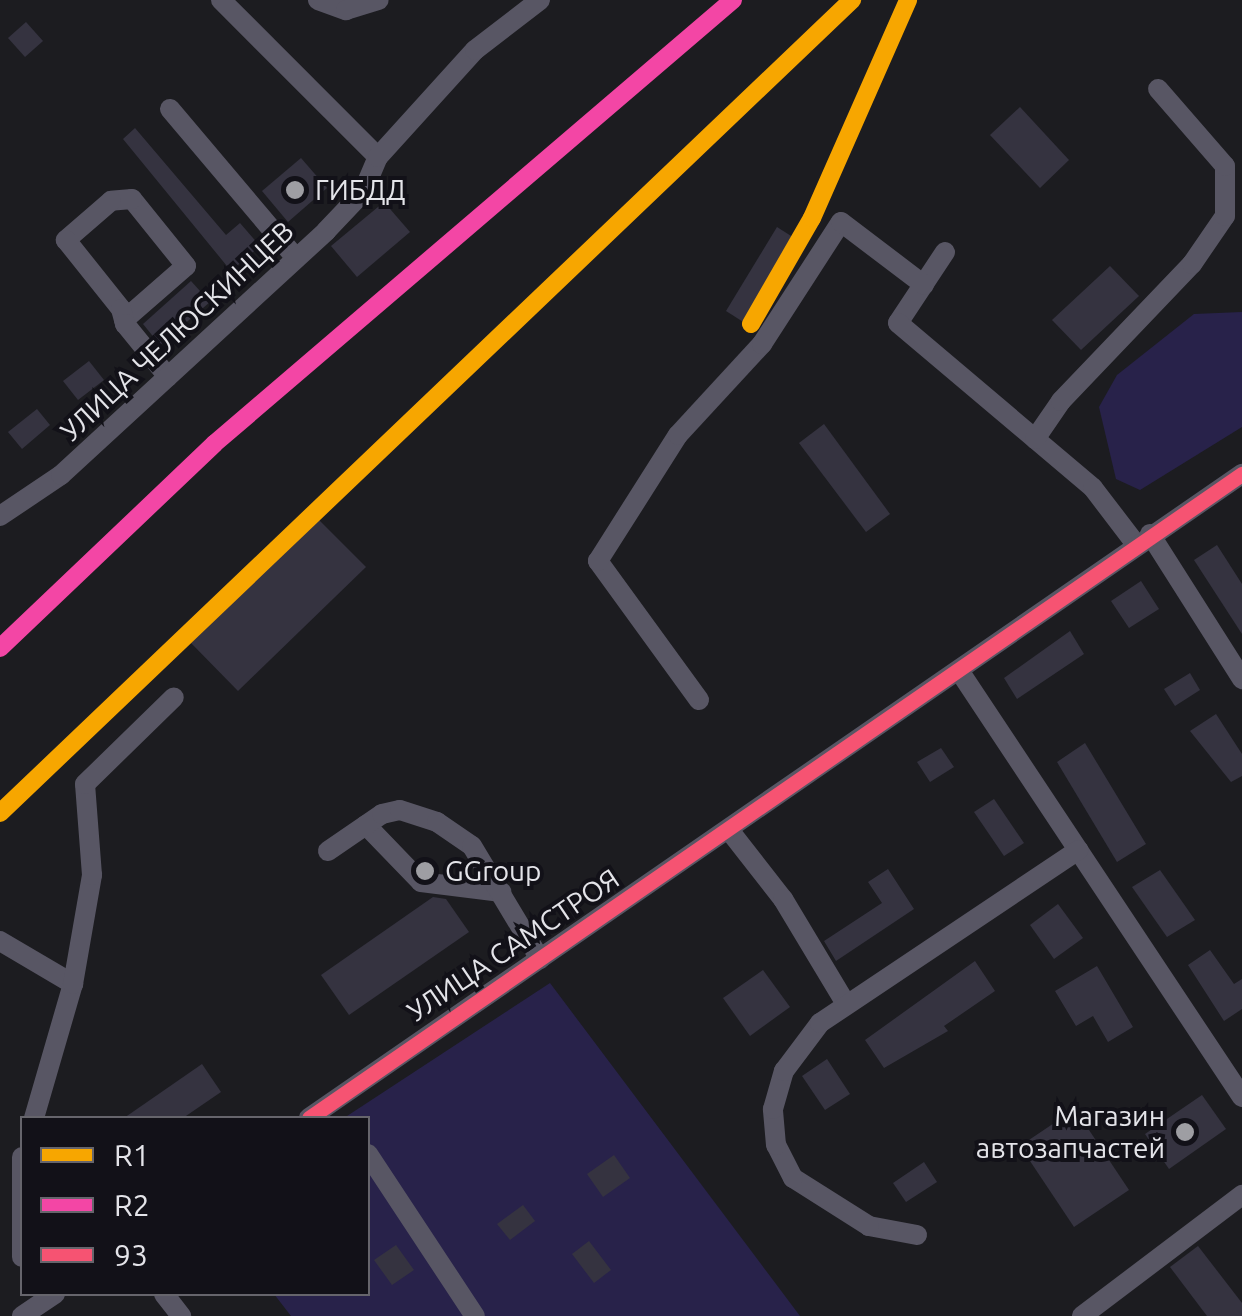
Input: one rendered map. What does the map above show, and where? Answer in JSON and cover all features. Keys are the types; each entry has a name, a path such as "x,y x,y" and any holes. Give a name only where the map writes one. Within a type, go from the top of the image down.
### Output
{"street":[{"path":"221,0 378,157"},
{"path":"318,0 346,10 378,0"},
{"name":"УЛИЦА ЧЕЛЮСКИНЦЕВ","path":"0,516 60,475 296,258 363,192 378,157 475,50 540,0"},
{"path":"1035,439 1232,221 1225,166 1158,88"},
{"path":"170,108 296,258"},
{"path":"124,320 186,266 132,199 111,201 66,240 124,320 168,378"},
{"path":"699,700 598,562 678,435 762,344 841,222 924,284"},
{"path":"945,252 898,323 1094,488 1143,538 1242,679"},
{"name":"УЛИЦА САМСТРОЯ","path":"339,1110 540,960 960,672 1143,538 1242,474"},
{"path":"960,672 1242,1097"},
{"path":"35,1116 73,984 92,875 85,784 174,697"},
{"path":"328,851 400,810 437,822 472,846 540,960"},
{"path":"366,826 421,882 500,892"},
{"path":"728,830 783,898 846,1004"},
{"path":"916,1235 831,1208 794,1178 776,1144 773,1109 784,1071 820,1023 1078,850"},
{"path":"0,942 73,984"},
{"path":"370,1157 474,1316"},
{"path":"1082,1316 1242,1195"},
{"path":"166,1296 181,1316"},
{"path":"22,1316 43,1297"}],"shaded area":[{"path":"1242,312 1242,427 1140,490 1116,479 1099,407 1117,375 1194,314"},
{"path":"550,983 800,1316 291,1316 276,1296 370,1296 370,1116 347,1116"}],"building":[{"path":"26,22 43,41 25,57 8,38"},
{"path":"1020,107 1069,160 1040,188 990,135"},
{"path":"135,128 226,235 240,223 260,246 231,271 123,139"},
{"name":"ГИБДД","path":"301,158 327,188 288,222 262,191"},
{"path":"384,202 410,232 357,277 331,246"},
{"path":"777,227 799,241 748,325 726,311"},
{"path":"1110,266 1139,296 1081,350 1052,320"},
{"path":"191,281 210,302 160,345 143,324"},
{"path":"89,361 104,380 78,400 63,381"},
{"path":"37,409 50,425 22,449 8,432"},
{"path":"824,424 890,514 866,532 799,443"},
{"path":"318,519 366,567 238,691 191,643"},
{"path":"1217,545 1242,584 1242,634 1194,560"},
{"path":"1141,581 1159,609 1129,628 1111,601"},
{"path":"1070,631 1084,654 1017,699 1004,678"},
{"path":"1190,673 1200,690 1175,706 1164,689"},
{"path":"1216,714 1242,754 1242,776 1231,782 1190,731"},
{"path":"1085,743 1146,844 1117,862 1057,762"},
{"path":"941,748 954,767 930,782 917,762"},
{"path":"994,799 1024,843 1004,856 974,812"},
{"path":"888,869 914,909 836,961 824,941 882,903 868,882"},
{"path":"1160,870 1195,920 1167,937 1132,887"},
{"path":"433,897 446,899 469,932 349,1015 321,975"},
{"path":"1058,904 1083,938 1054,959 1030,925"},
{"path":"1210,950 1234,984 1242,979 1242,1009 1224,1021 1188,965"},
{"path":"975,961 995,991 944,1026 948,1031 884,1068 865,1040"},
{"path":"1097,966 1133,1027 1108,1042 1093,1016 1076,1026 1055,991"},
{"path":"763,970 790,1007 750,1036 723,998"},
{"path":"827,1059 850,1094 825,1110 802,1076"},
{"path":"202,1064 221,1092 186,1116 127,1116"},
{"name":"Магазин автозапчастей","path":"1202,1095 1226,1129 1169,1169 1145,1134"},
{"path":"1075,1109 1129,1190 1074,1227 1020,1146"},
{"path":"614,1155 630,1178 603,1197 587,1174"},
{"path":"924,1162 937,1182 906,1202 893,1183"},
{"path":"523,1205 535,1221 510,1240 497,1224"},
{"path":"589,1241 611,1270 594,1283 572,1254"},
{"path":"396,1245 414,1270 392,1285 374,1260"},
{"path":"1198,1246 1242,1303 1242,1316 1207,1316 1170,1267"}],"transit line":[{"name":"R2","path":"0,648 214,444 733,0"},
{"name":"R1","path":"0,813 852,0"},
{"name":"R1","path":"751,324 812,218 908,0"},
{"name":"93","path":"312,1116 1242,474"}],"place":[{"name":"ГИБДД","path":"295,190"},
{"name":"GGroup","path":"425,871"},
{"name":"Магазин автозапчастей","path":"1185,1132"}]}
